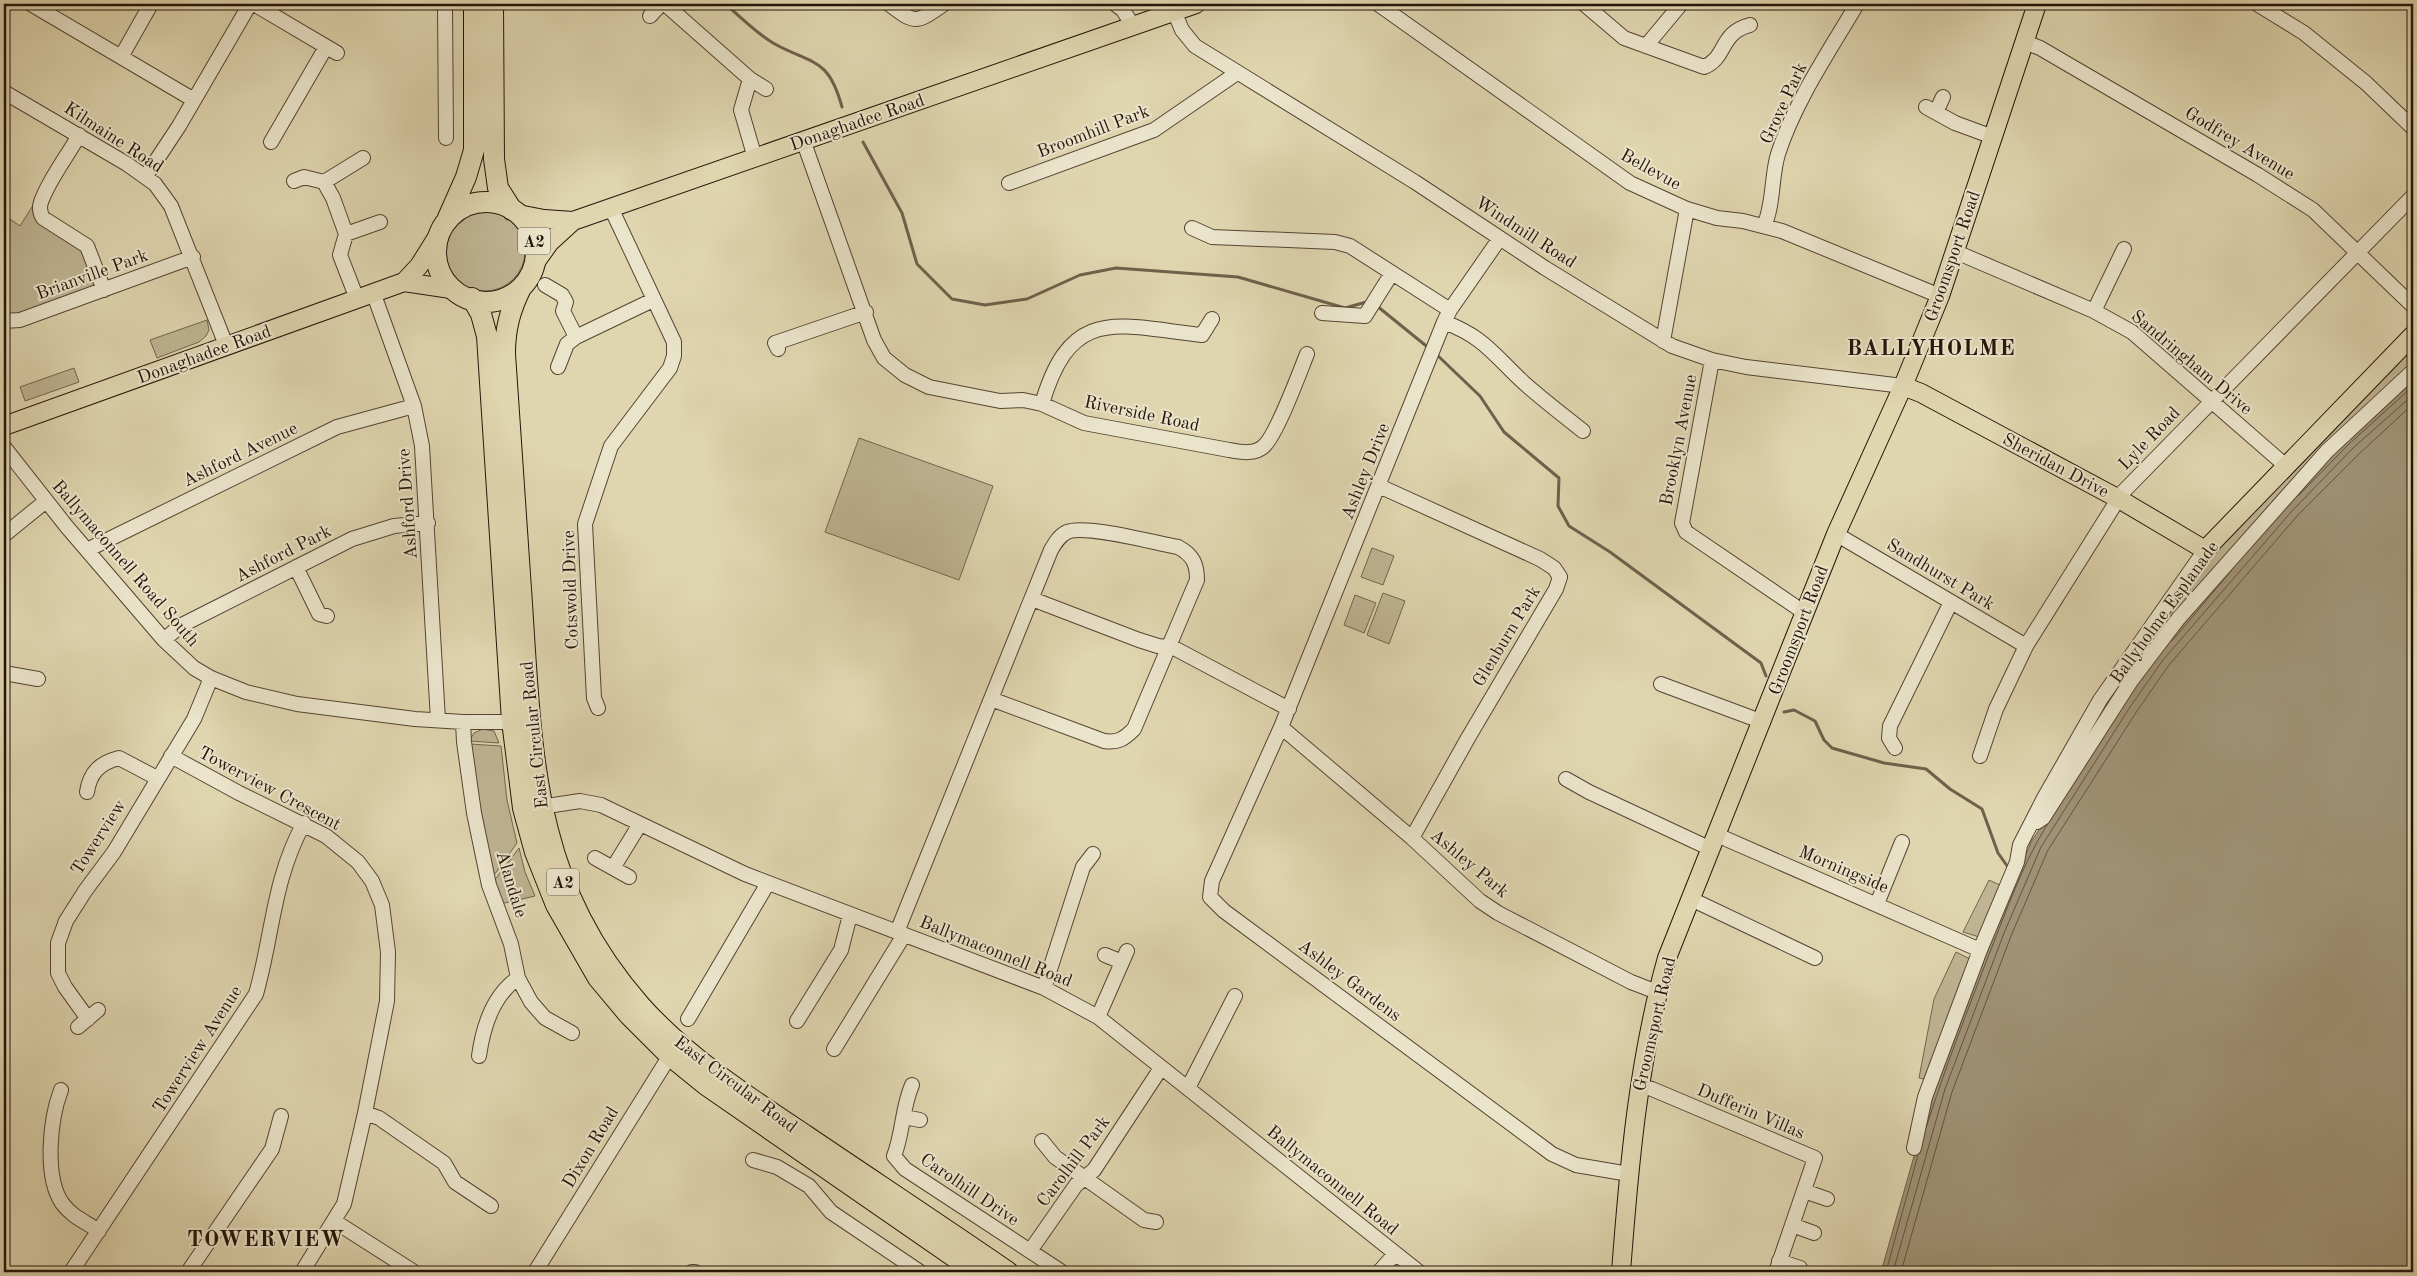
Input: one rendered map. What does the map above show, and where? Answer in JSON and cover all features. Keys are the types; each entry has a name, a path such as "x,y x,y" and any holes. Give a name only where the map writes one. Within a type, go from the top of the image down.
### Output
{"highway":[{"path":"474,4 474,150 466,177 442,228 436,248 437,263 442,277 451,289 460,295 484,302 498,301 510,296 521,288"},
{"name":"A2","path":"493,4 494,159 498,188 515,212 527,224 533,236 536,249 530,276 521,288"},
{"name":"A2","path":"442,228 463,208 484,202 499,204 515,212"},
{"name":"East Circular Road","path":"521,288 509,312 505,336 521,722"},
{"name":"East Circular Road","path":"472,298 481,314 487,336 521,722 532,808 561,876 595,943 611,969 706,1085 976,1272"},
{"name":"East Circular Road","path":"674,1048 1008,1272"}],"main road":[{"name":"Donaghadee Road","path":"534,263 550,242 573,221 1196,4"},
{"name":"Groomsport Road","path":"1621,1272 1639,1086 1657,992 1667,958 1836,534 1903,386 1940,296 2037,4"},
{"path":"515,212 544,219 573,221"},
{"name":"Donaghadee Road","path":"4,426 404,282 419,266 442,228"},
{"name":"Donaghadee Road","path":"404,282 451,289"},
{"name":"Ballyholme Esplanade","path":"2204,550 2413,335"},
{"name":"Sheridan Drive","path":"1903,386 1922,393 2119,499 2204,550"}],"street":[{"path":"31,4 49,8 121,57 194,100"},
{"path":"121,57 151,4"},
{"path":"146,176 194,100 250,4"},
{"path":"254,4 332,50 271,142"},
{"path":"445,4 446,138"},
{"path":"650,16 661,4"},
{"path":"665,4 750,79 766,89"},
{"path":"889,4 911,20 921,19 944,4"},
{"path":"1115,4 1123,10 1133,26"},
{"name":"Bellevue","path":"1378,4 1630,183 1687,209 1717,218 1782,231 1940,296"},
{"path":"1584,4 1624,38 1704,67 1712,64 1730,36 1738,28 1750,25"},
{"path":"1646,46 1681,4"},
{"name":"Grove Park","path":"1764,226 1777,156 1784,138 1819,68 1857,4"},
{"path":"2257,4 2304,33 2366,83 2413,128"},
{"name":"Windmill Road","path":"1174,11 1182,30 1195,46 1406,177 1663,341 1689,354 1746,367 1903,386"},
{"name":"Godfrey Avenue","path":"2025,42 2040,48 2258,175 2313,210 2413,306"},
{"name":"Broomhill Park","path":"1009,183 1154,130 1237,73"},
{"path":"750,79 741,110 755,158"},
{"name":"Kilmaine Road","path":"4,92 146,176 164,194 171,206 192,257 226,345"},
{"path":"1943,97 1931,109 1955,124 1993,137"},
{"path":"79,135 47,190 40,204 40,212 43,218 87,246 104,290"},
{"name":"Riverside Road","path":"803,140 866,312 874,340 884,358 905,375 929,387 1000,401 1023,400 1042,404 1084,423 1230,450 1254,451 1264,446 1278,422 1307,354"},
{"path":"294,181 304,178 324,182 363,158"},
{"path":"324,182 333,198 346,234 380,222"},
{"name":"Lyle Road","path":"1980,756 1996,709 2026,646 2122,493 2210,401 2413,196"},
{"name":"Cotswold Drive","path":"598,708 594,698 585,524 611,446 662,381 670,368 674,356 674,342 611,208"},
{"path":"1663,341 1687,209"},
{"path":"1192,228 1212,237 1335,242 1350,246 1392,273 1489,347 1523,382 1583,431"},
{"name":"Ashford Drive","path":"346,234 340,255 365,296 414,406 422,446 428,523 438,720"},
{"name":"Ashley Drive","path":"1281,727 1433,347 1447,316 1500,238"},
{"path":"2094,311 2124,249"},
{"name":"Sandringham Drive","path":"1956,252 2094,311 2132,332 2286,466"},
{"name":"Brianville Park","path":"4,321 20,320 192,257"},
{"path":"1322,313 1365,316 1392,273"},
{"path":"545,285 571,300 563,311 576,337"},
{"path":"558,367 567,344 576,337 653,300"},
{"path":"778,349 775,343 866,312"},
{"path":"1042,404 1049,378 1061,357 1075,341 1086,333 1099,328 1121,326 1202,335 1212,319"},
{"name":"Brooklyn Avenue","path":"1712,360 1682,523 1686,532 1805,613"},
{"path":"2031,826 2043,818 2131,681 2178,619 2327,451 2413,371"},
{"name":"Ashford Avenue","path":"87,550 338,427 414,406"},
{"name":"Ballymaconnell Road South","path":"4,447 87,550 164,640 194,668 210,678 246,692 297,704 415,719 463,722 521,722"},
{"name":"Glenburn Park","path":"1379,486 1540,559 1554,568 1560,577 1556,589 1468,738 1412,838"},
{"path":"4,535 46,500"},
{"name":"Ashford Park","path":"164,640 180,626 352,539 394,526 428,523"},
{"path":"834,1049 901,934 991,699 1056,540 1067,532 1083,529 1178,547 1189,553 1197,568 1197,580 1164,647 1134,730 1123,740 1104,741 991,699"},
{"name":"Sandhurst Park","path":"1836,534 2026,646"},
{"name":"Ballyholme Esplanade","path":"1914,1148 1925,1097 1980,950 2044,798 2100,700 2204,550"},
{"path":"296,567 319,614 327,616"},
{"path":"1032,599 1164,647 1174,648 1288,709"},
{"path":"1895,748 1889,738 1890,726 1951,602"},
{"path":"4,673 38,679"},
{"name":"Towerview","path":"88,1019 65,987 58,972 58,943 66,921 84,892 114,852 194,719 210,678"},
{"path":"1661,684 1762,722"},
{"name":"Alandale","path":"463,722 474,813 489,885 511,944 518,978 531,1002 545,1018 572,1033"},
{"name":"Ashley Park","path":"1281,727 1412,838 1480,901 1498,913 1631,982 1657,992"},
{"name":"Ashley Gardens","path":"1281,727 1212,881 1210,897 1224,911 1552,1154 1576,1165 1629,1174"},
{"name":"Towerview Crescent","path":"171,756 239,793 304,824 342,847 358,862 372,882 382,905 388,952 387,1001 365,1113 344,1204 302,1272"},
{"path":"87,792 89,778 96,769 107,761 119,758 157,778"},
{"name":"Morningside","path":"1566,778 1589,792 1877,904 1980,950"},
{"name":"Ballymaconnell Road","path":"532,808 580,801 601,805 768,883 1044,988 1098,1018 1419,1272"},
{"name":"Towerview Avenue","path":"71,1272 256,994 264,965 280,878 304,824"},
{"path":"614,868 640,824"},
{"path":"1877,904 1902,842"},
{"path":"1044,988 1083,867 1092,854"},
{"path":"595,858 629,877"},
{"path":"688,1019 768,883"},
{"path":"1691,899 1815,958"},
{"path":"797,1021 841,950 850,915"},
{"path":"1098,1018 1124,956 1105,955"},
{"path":"479,1056 482,1034 499,994 518,978"},
{"path":"1188,1088 1235,996"},
{"name":"Dixon Road","path":"535,1272 674,1048"},
{"name":"Carolhill Park","path":"1030,1251 1076,1185 1094,1170 1161,1068"},
{"name":"Carolhill Drive","path":"912,1085 907,1097 901,1138 894,1156 905,1169 1062,1272"},
{"name":"Dufferin Villas","path":"1639,1086 1815,1158 1778,1267 1800,1268"},
{"path":"61,1090 55,1105 50,1150 53,1175 62,1202 85,1224 99,1231"},
{"path":"365,1113 379,1118 444,1162 454,1182 492,1205"},
{"path":"188,1272 272,1149 281,1116"},
{"path":"904,1117 920,1120"},
{"path":"1042,1141 1054,1157 1144,1220 1156,1222"},
{"path":"758,1166 777,1168 809,1186 831,1212 920,1272"},
{"path":"1804,1191 1827,1199"},
{"path":"334,1221 414,1272"},
{"path":"1792,1226 1814,1233"},
{"path":"1379,1272 1395,1254"}],"shaded area":[{"path":"37,199 36,213 84,250 96,283 94,287 13,318 4,317 4,243 8,229 4,215 20,226"},
{"path":"485,211 500,214 513,223 522,236 525,251 522,266 513,279 500,288 485,291 470,288 457,279 448,266 445,251 448,236 457,223 470,214"},
{"path":"207,320 209,330 206,336 199,342 157,358 150,340"},
{"path":"2413,348 2413,362 2398,376 2053,792 2107,698 2192,581 2232,532"},
{"path":"74,368 79,382 25,401 20,387"},
{"path":"859,438 993,486 959,580 825,532"},
{"path":"1372,548 1394,556 1383,585 1361,577"},
{"path":"1383,593 1405,601 1389,644 1367,635"},
{"path":"1355,595 1376,603 1364,633 1344,625"},
{"path":"483,729 494,731 499,743 469,741 474,733"},
{"path":"470,744 501,746 507,800 517,843 492,878 480,822"},
{"path":"519,848 525,872 535,896 500,904 493,882"},
{"path":"1989,880 2002,886 1979,937 1963,932"},
{"path":"1956,952 1970,959 1924,1079 1919,1078 1934,999"}],"water":[{"path":"2413,380 2413,1272 1881,1272 1934,1086 2031,842 2154,653 2345,440"}],"waterway":[{"path":"725,4 767,39 808,59 824,70 837,91 842,107"},
{"path":"863,142 902,213 917,264 952,299 985,305 1027,299 1080,275 1116,268 1238,277 1345,308 1370,301"},
{"path":"1377,306 1430,349"},
{"path":"1435,353 1480,396 1504,432 1559,478 1558,506 1569,526 1610,552 1761,663 1766,676"},
{"path":"1784,712 1794,710 1815,721 1824,740 1832,748 1884,763 1926,769 1950,789 1982,809 1998,853 2010,870"}],"district":[{"name":"BALLYHOLME","path":"1931,347"},
{"name":"TOWERVIEW","path":"266,1238"}]}
